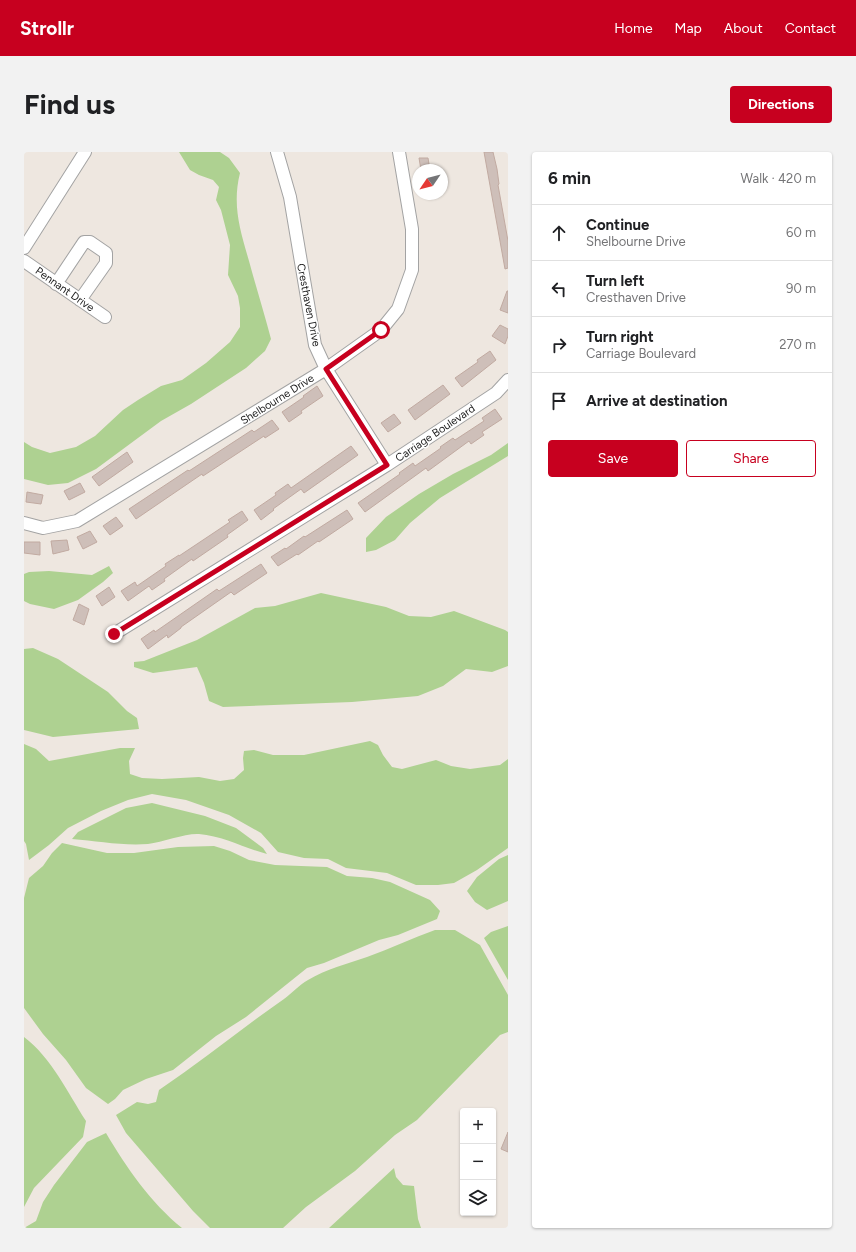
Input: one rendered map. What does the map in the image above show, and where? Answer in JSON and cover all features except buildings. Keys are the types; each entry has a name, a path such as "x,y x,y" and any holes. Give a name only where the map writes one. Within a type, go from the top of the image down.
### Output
{"street":[{"path":"24,248 85,152"},
{"name":"Cresthaven Drive","path":"277,152 290,197 315,344 326,369 387,465"},
{"name":"Shelbourne Drive","path":"24,523 43,528 77,521 326,369 381,330 398,309 412,270 412,229 399,152"},
{"path":"56,284 84,242 90,242 106,253 106,263 80,300"},
{"name":"Pennant Drive","path":"24,261 105,317"},
{"name":"Carriage Boulevard","path":"114,634 387,465 496,393 508,380"}],"green space":[{"path":"179,152 220,152 229,158 240,173 237,207 240,228 271,339 265,351 246,368 191,404 161,421 96,469 68,483 48,485 24,479 24,442 32,447 50,453 76,447 95,436 123,410 138,400 161,386 182,380 206,363 230,342 240,327 240,308 238,296 228,275 230,245 221,210 216,200 219,187 213,180 190,170"},
{"path":"508,443 508,456 440,498 410,523 395,540 376,550 366,552 366,538 386,517 419,494 453,474 491,455"},
{"path":"109,566 113,573 78,600 54,609 30,604 24,601 24,574 29,572 49,571 92,575"},
{"path":"321,593 386,607 409,616 431,617 454,611 505,630 508,632 508,666 492,672 466,669 443,686 418,696 352,702 223,707 209,701 204,683 197,667 153,673 134,667 134,662 144,661 197,640 255,608 275,606"},
{"path":"33,648 58,659 108,692 127,711 137,718 139,729 53,737 24,730 24,649"},
{"path":"370,741 378,745 392,767 402,769 436,760 451,766 470,769 500,765 508,759 508,848 477,870 454,883 416,885 387,873 346,868 328,859 304,858 278,852 261,833 229,815 186,800 152,794 128,800 101,811 68,828 29,860 24,841 24,744 36,749 49,761 120,748 135,748 129,761 130,774 142,778 162,779 199,777 220,781 234,779 244,770 244,751 254,750 273,755 304,755"},
{"path":"152,803 205,816 236,828 263,848 267,854 217,837 199,834 148,844 120,844 72,839 78,832 126,808"},
{"path":"62,843 107,853 134,853 178,847 214,846 230,851 249,860 275,865 327,867 347,876 372,878 390,882 430,900 440,911 437,919 398,935 379,940 324,963 307,968 246,1017 216,1036 173,1070 146,1079 123,1090 108,1104 86,1088 66,1060 43,1034 24,1008 24,898 29,878 43,866 52,853"},
{"path":"508,855 508,901 487,910 475,902 467,891 477,877 499,859"},
{"path":"508,926 508,980 484,938 491,932"},
{"path":"435,930 455,930 480,945 508,995 508,1032 500,1035 417,1120 395,1135 355,1171 306,1207 283,1228 210,1228 193,1211 126,1133 116,1115 137,1102 148,1104 156,1102 159,1090 191,1068 308,980 329,970 376,954"},
{"path":"24,1037 34,1045 51,1065 86,1121 83,1137 34,1188 24,1207"},
{"path":"106,1133 140,1184 160,1207 182,1228 24,1228 36,1221 43,1202 87,1142"},
{"path":"394,1168 396,1177 403,1185 414,1186 418,1219 421,1228 329,1228"}],"route":[{"path":"114,634 387,465 326,369 381,330"}]}
